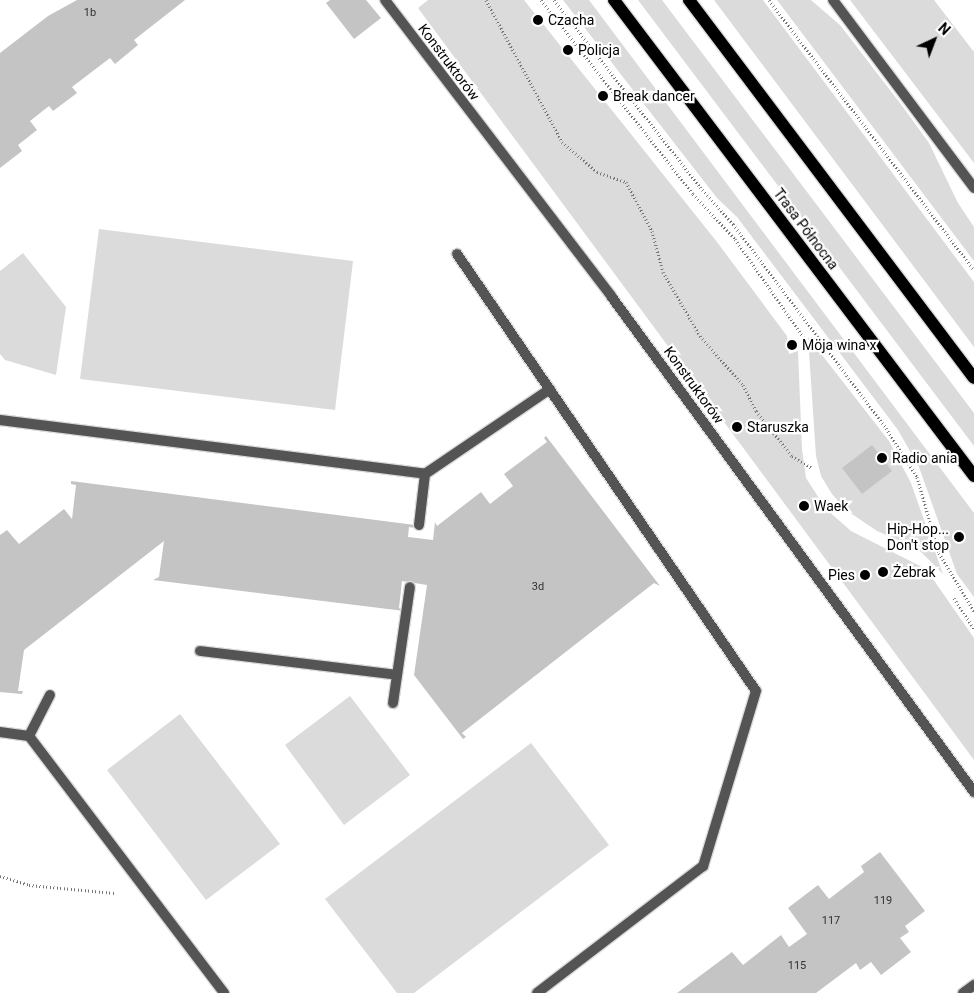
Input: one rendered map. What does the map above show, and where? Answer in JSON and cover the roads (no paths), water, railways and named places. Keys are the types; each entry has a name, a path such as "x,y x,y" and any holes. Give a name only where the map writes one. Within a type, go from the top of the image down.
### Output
{"main road":[{"name":"Trasa Północna","path":"614,0 974,476"},
{"path":"688,0 974,378"}],"street":[{"name":"Konstruktorów","path":"385,0 611,296 974,792"},
{"path":"833,0 974,188"},
{"path":"457,254 756,691 704,866 536,993"},
{"path":"0,420 425,474 550,389"},
{"path":"419,525 425,474"},
{"path":"393,703 410,587"},
{"path":"200,651 397,675"},
{"path":"29,736 50,695"},
{"path":"0,732 29,736 224,993"},
{"path":"963,993 974,985"}],"place":[{"name":"Czacha","path":"538,20"},
{"name":"Policja","path":"568,50"},
{"name":"Break dancer","path":"603,96"},
{"name":"Möja wina x","path":"792,345"},
{"name":"Staruszka","path":"737,427"},
{"name":"Radio ania","path":"882,458"},
{"name":"Waek","path":"804,506"},
{"name":"Hip-Hop... Don't stop","path":"959,537"},
{"name":"Żebrak","path":"883,572"},
{"name":"Pies","path":"865,575"}]}
